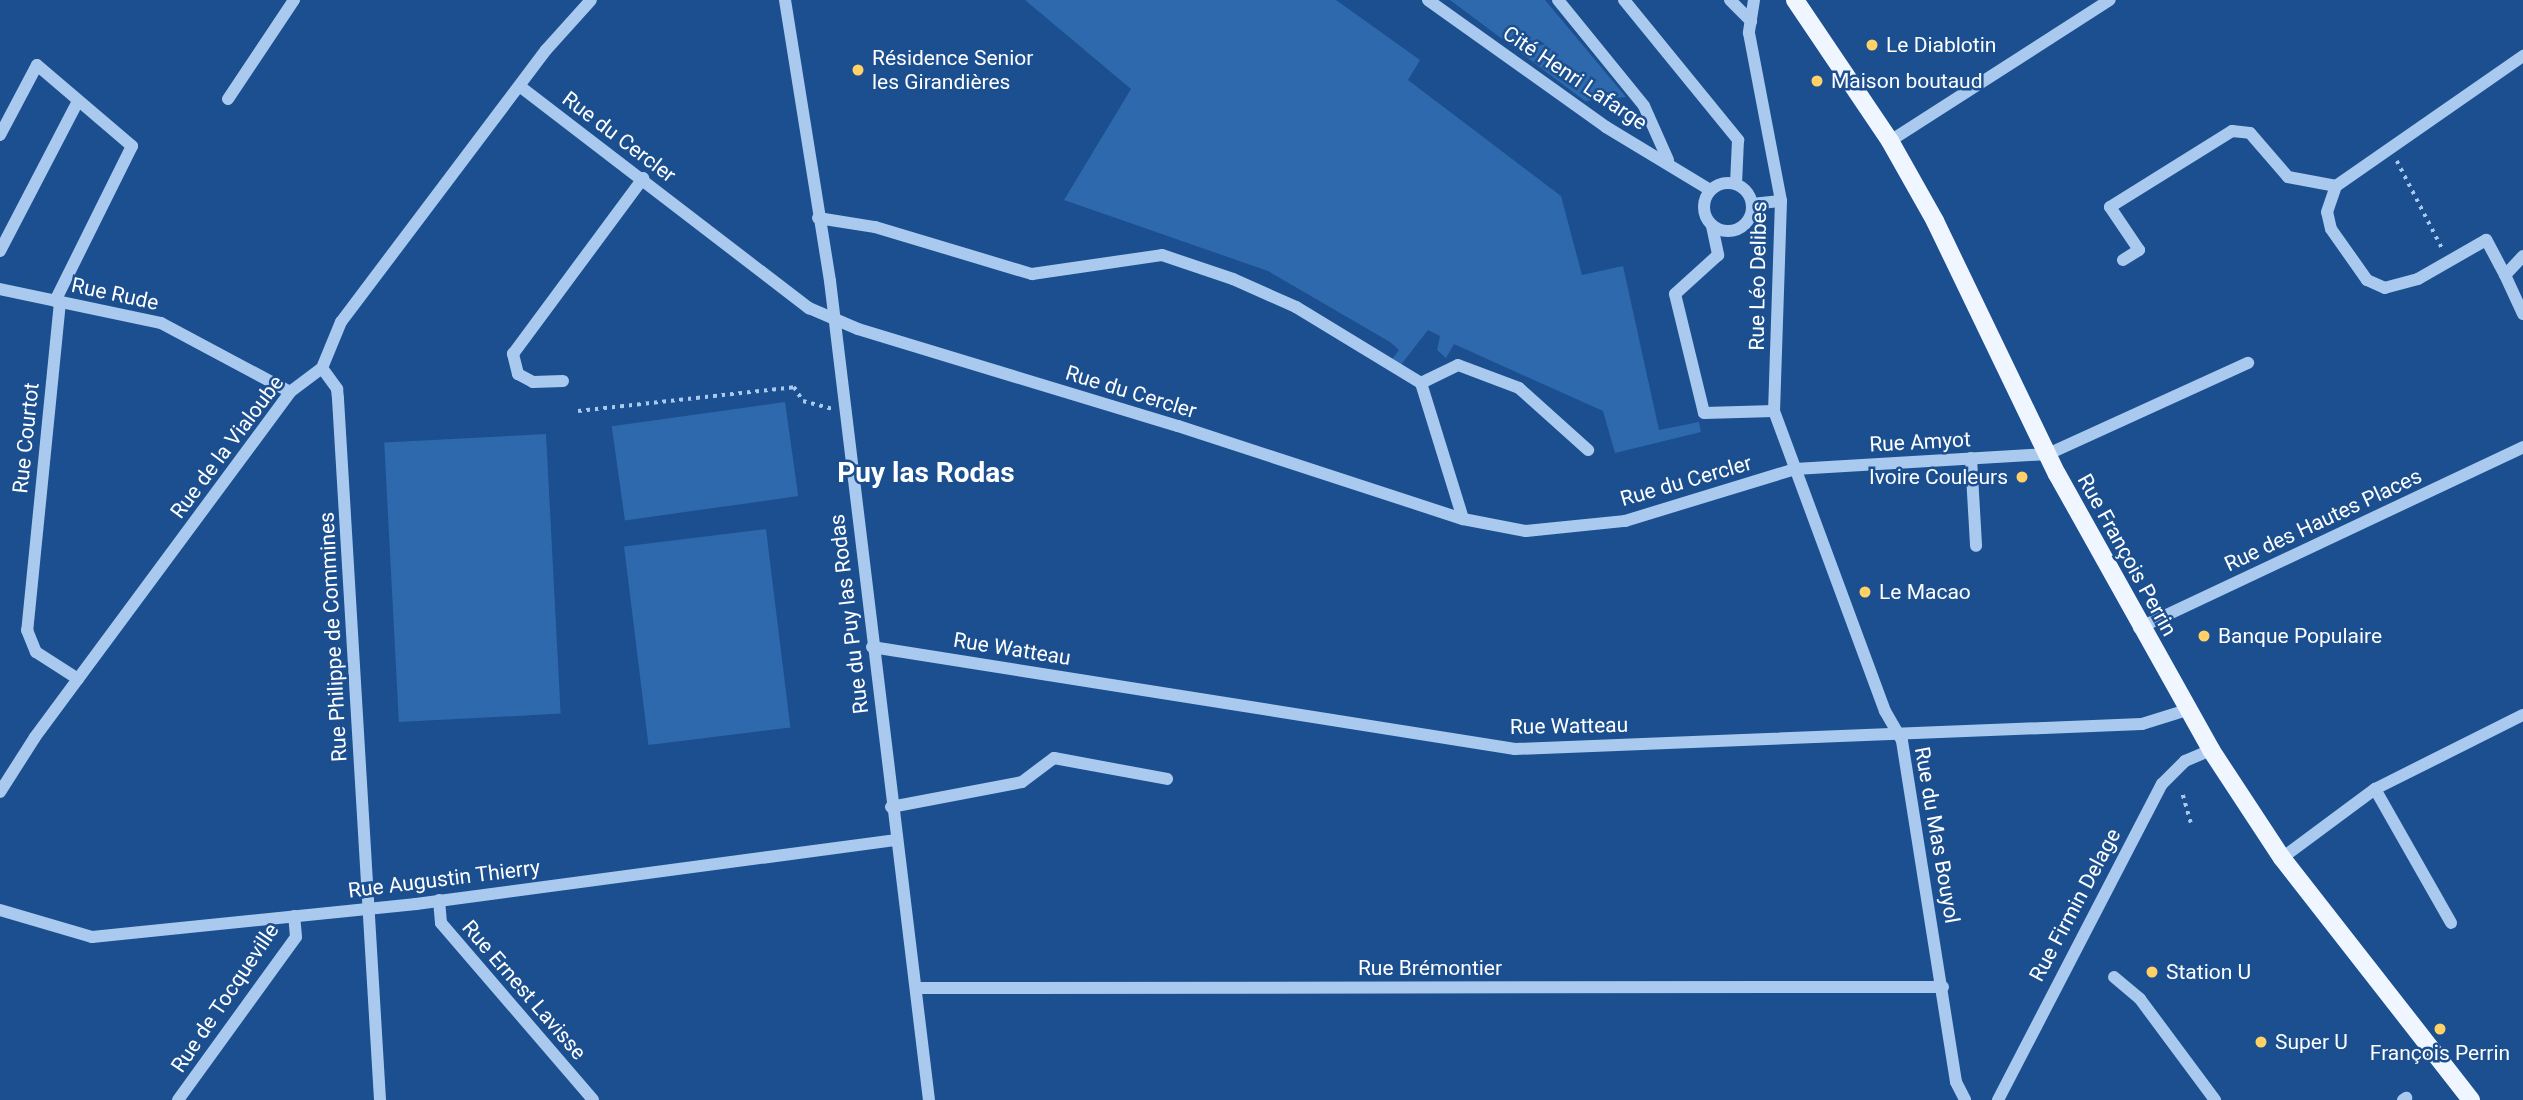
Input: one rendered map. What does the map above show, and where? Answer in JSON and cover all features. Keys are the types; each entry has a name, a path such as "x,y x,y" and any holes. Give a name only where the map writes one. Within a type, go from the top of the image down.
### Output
{"main road":[{"name":"Rue François Perrin","path":"1795,0 1890,141 1949,246 2048,454 2139,628 2211,750 2282,858 2471,1100"}],"street":[{"path":"228,99 295,0"},
{"path":"323,368 341,322 522,88 546,50 591,0"},
{"name":"Rue du Puy las Rodas","path":"785,0 835,319 891,807 929,1100"},
{"name":"Cité Henri Lafarge","path":"1428,0 1606,127 1668,161 1710,190"},
{"name":"Cité Henri Lafarge","path":"1558,0 1643,106 1668,161"},
{"path":"1624,0 1738,140 1736,184"},
{"path":"1730,0 1751,21"},
{"name":"Rue Léo Delibes","path":"1754,0 1749,33 1781,201 1774,411 1795,469"},
{"path":"1890,141 2110,0"},
{"path":"2523,56 2336,186 2327,212 2331,229 2367,280 2385,288 2418,279 2486,240 2523,314"},
{"path":"0,135 37,65 132,146 57,301"},
{"name":"Rue du Cercler","path":"522,88 643,178 809,308 835,319 1463,519 1526,531 1625,521 1795,469"},
{"path":"0,251 78,101"},
{"path":"2123,260 2139,250 2110,207 2232,131 2250,133 2288,177 2336,186"},
{"path":"564,381 533,383 518,374 513,354 643,178"},
{"path":"1712,226 1735,231 1748,221 1752,205 1746,190 1736,184 1724,183 1710,190 1703,212 1712,226 1718,255 1675,294 1704,413 1774,411"},
{"path":"1752,205 1781,201"},
{"path":"818,218 875,227 1032,274 1162,255 1233,279 1296,307 1421,383 1463,519"},
{"path":"2505,275 2523,256"},
{"name":"Rue Rude","path":"0,289 162,323 290,392"},
{"name":"Rue Courtot","path":"57,301 27,630 36,652 78,679"},
{"path":"2048,454 2248,363"},
{"path":"1421,383 1458,365 1519,388 1588,450"},
{"name":"Rue de la Vialoube","path":"0,792 78,679 290,392 323,368"},
{"name":"Rue Philippe de Commines","path":"323,368 337,389 338,399 380,1100"},
{"name":"Rue des Hautes Places","path":"2139,628 2523,447"},
{"name":"Rue Amyot","path":"1795,469 2048,454"},
{"path":"1971,458 1976,546"},
{"name":"Rue du Mas Bouyol","path":"1795,469 1895,732 1902,741 1956,1082 1965,1100"},
{"name":"Rue Watteau","path":"872,647 1515,749 2141,724 2187,710"},
{"path":"2282,858 2375,789 2523,715"},
{"name":"Rue Firmin Delage","path":"1998,1100 2162,784 2186,761 2211,750"},
{"path":"891,807 1022,782 1054,758 1167,779"},
{"path":"2375,789 2451,923"},
{"name":"Rue Augustin Thierry","path":"0,910 92,937 439,900 895,840"},
{"name":"Rue Ernest Lavisse","path":"439,900 442,923 593,1100"},
{"name":"Rue de Tocqueville","path":"178,1100 296,937 294,916"},
{"path":"2114,977 2140,999 2215,1100"},
{"name":"Rue Brémontier","path":"916,988 1943,987"}],"path":[{"path":"2391,148 2449,262"},
{"path":"578,411 794,387 803,401 845,410"},
{"path":"2183,795 2191,823"}],"shaded area":[{"path":"1025,0 1336,0 1420,60 1408,80 1561,196 1582,275 1623,266 1659,430 1699,422 1701,432 1615,453 1603,411 1454,344 1446,358 1437,350 1440,336 1428,330 1400,366 1391,361 1399,350 1390,342 1268,271 1064,200 1131,89"},
{"path":"1450,0 1545,0 1626,97 1585,101"},
{"path":"785,402 798,496 625,520 612,426"},
{"path":"546,434 561,714 399,722 384,442"},
{"path":"766,529 790,728 648,745 624,546"}],"place":[{"name":"Le Diablotin","path":"1872,45"},
{"name":"Résidence Senior les Girandières","path":"858,70"},
{"name":"Maison boutaud","path":"1817,81"},
{"name":"Ivoire Couleurs","path":"2022,477"},
{"name":"Le Macao","path":"1865,592"},
{"name":"Banque Populaire","path":"2204,636"},
{"name":"Station U","path":"2152,972"},
{"name":"François Perrin","path":"2440,1029"},
{"name":"Super U","path":"2261,1042"}],"district":[{"name":"Puy las Rodas","path":"926,473"}]}
